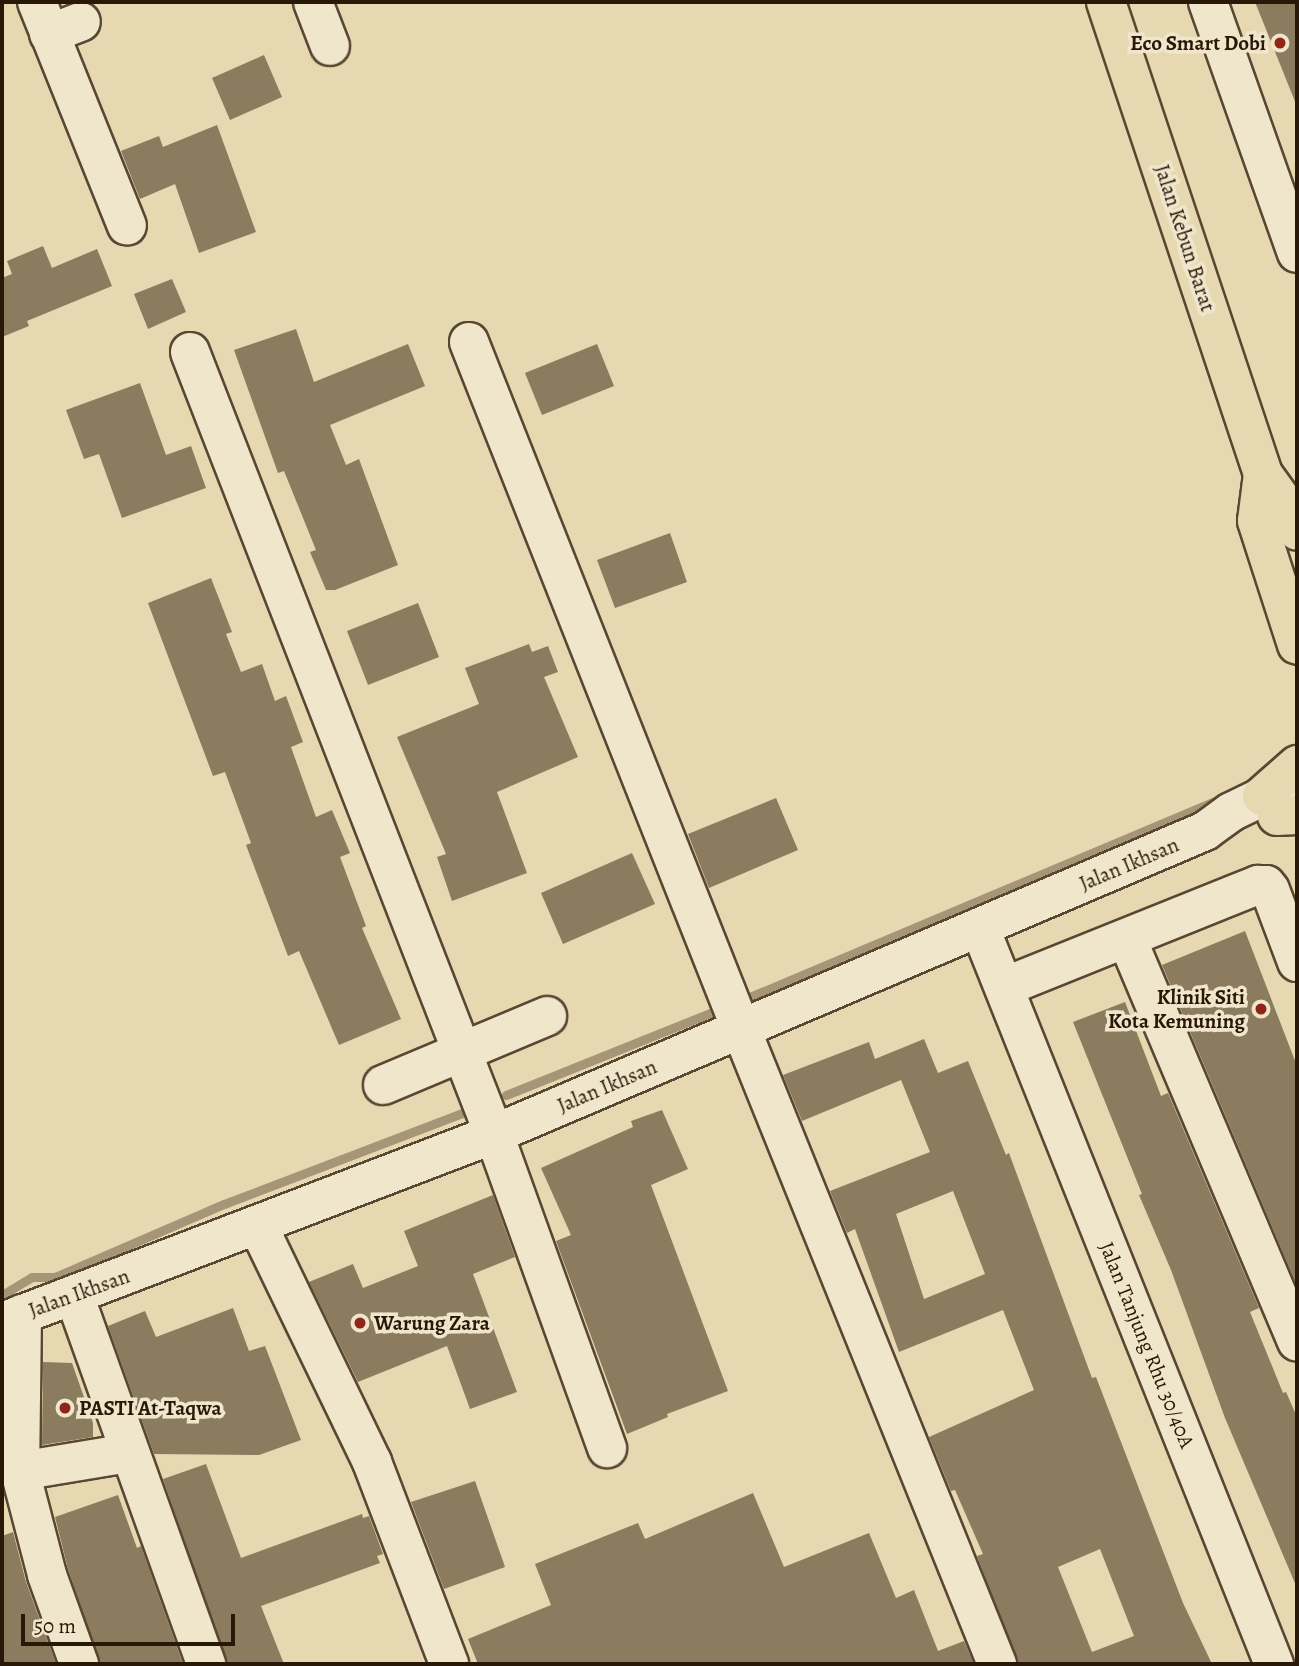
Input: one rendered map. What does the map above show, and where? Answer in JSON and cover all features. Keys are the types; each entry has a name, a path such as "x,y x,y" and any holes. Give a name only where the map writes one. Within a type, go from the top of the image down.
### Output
{"main road":[{"name":"Jalan Kebun Barat","path":"1106,2 1263,474 1289,510 1297,531"},
{"name":"Jalan Kebun Barat","path":"1263,474 1257,521 1297,645"},
{"path":"1283,809 1297,765"}],"street":[{"path":"313,2 330,46"},
{"path":"1208,2 1297,253"},
{"path":"56,19 127,226"},
{"path":"469,342 997,1664"},
{"path":"190,352 494,1134 607,1448"},
{"name":"Jalan Ikhsan","path":"12,1318 494,1134 734,1009 980,928 1205,831 1238,830 1283,809 1297,780"},
{"path":"1004,987 1266,885 1297,962"},
{"name":"Jalan Tanjung Rhu 30/40A","path":"980,928 1273,1664"},
{"path":"1127,939 1293,1318"},
{"path":"383,1085 547,1016"},
{"path":"258,1226 372,1462 449,1664"},
{"path":"74,1295 206,1664"},
{"path":"12,1318 20,1471 47,1575 79,1664"},
{"path":"20,1471 129,1452"}],"building":[{"path":"1255,2 1297,2 1297,104 1296,104"},
{"path":"264,55 282,97 230,120 212,78"},
{"path":"217,125 256,232 199,253 175,184 140,199 121,151 159,136 163,147"},
{"path":"43,246 52,268 97,249 112,286 27,321 29,326 2,337 2,278 12,274 7,261"},
{"path":"172,279 186,312 148,329 134,294"},
{"path":"296,329 314,382 408,344 425,386 330,425 346,465 359,459 398,565 335,590 326,590 310,552 316,550 284,471 278,473 234,350"},
{"path":"597,344 614,386 542,415 525,373"},
{"path":"140,383 166,455 191,446 206,488 122,518 99,454 84,459 66,410"},
{"path":"670,533 687,582 615,608 597,560"},
{"path":"211,578 232,632 226,634 241,672 262,664 275,701 286,696 303,742 291,747 316,817 332,810 350,853 340,857 366,926 362,928 401,1019 339,1045 299,951 288,956 246,845 251,843 225,772 213,776 148,603"},
{"path":"418,603 439,657 368,685 347,631"},
{"path":"529,644 532,652 548,646 558,672 544,677 578,757 497,792 527,873 452,901 437,857 446,854 397,737 479,704 465,668"},
{"path":"776,798 798,850 709,888 688,834"},
{"path":"632,853 655,904 563,944 541,893"},
{"path":"1245,931 1297,1066 1297,1286 1162,965"},
{"path":"1125,1002 1161,1096 1168,1093 1259,1308 1250,1312 1283,1393 1286,1392 1297,1417 1297,1588 1225,1418 1171,1270 1139,1195 1142,1194 1073,1022"},
{"path":"924,1039 938,1073 968,1061 1006,1155 1009,1153 1092,1378 1096,1377 1183,1603 1212,1664 1018,1664 977,1556 983,1554 955,1490 951,1491 929,1437 1034,1390 1003,1310 899,1352 855,1229 847,1233 830,1191 930,1152 901,1080 802,1121 783,1075 869,1042 875,1059","holes":["953,1191 985,1274 924,1299 896,1214","1100,1549 1134,1636 1092,1652 1058,1567"]},
{"path":"662,1110 688,1169 651,1185 728,1391 667,1414 668,1417 627,1434 556,1241 571,1235 541,1168 633,1127 631,1121"},
{"path":"493,1195 515,1257 473,1274 517,1392 470,1409 447,1346 358,1382 309,1282 353,1264 363,1288 418,1266 404,1231"},
{"path":"233,1308 249,1351 265,1346 301,1440 259,1455 154,1454 108,1326 145,1311 156,1337"},
{"name":"PASTI At-Taqwa","path":"43,1362 72,1363 93,1423 93,1437 42,1445"},
{"path":"206,1464 241,1558 362,1514 363,1518 369,1516 383,1554 377,1556 380,1563 261,1606 284,1664 227,1664 163,1479"},
{"path":"475,1481 505,1567 444,1589 411,1502"},
{"path":"753,1493 784,1567 869,1533 896,1598 914,1590 938,1651 964,1641 974,1664 478,1664 468,1639 551,1605 535,1564 638,1523 645,1539"},
{"path":"118,1495 137,1548 141,1546 183,1664 100,1664 68,1569 55,1517"},
{"path":"13,1532 26,1582 56,1664 2,1664 2,1536"}],"waterway":[{"path":"738,1002 1222,798"},
{"path":"506,1095 722,1008"},
{"path":"2,1295 32,1277 55,1277 224,1204 462,1113"}],"place":[{"name":"Eco Smart Dobi","path":"1280,43"},
{"name":"Klinik Siti Kota Kemuning","path":"1261,1009"},
{"name":"Warung Zara","path":"360,1323"},
{"name":"PASTI At-Taqwa","path":"65,1408"}]}
